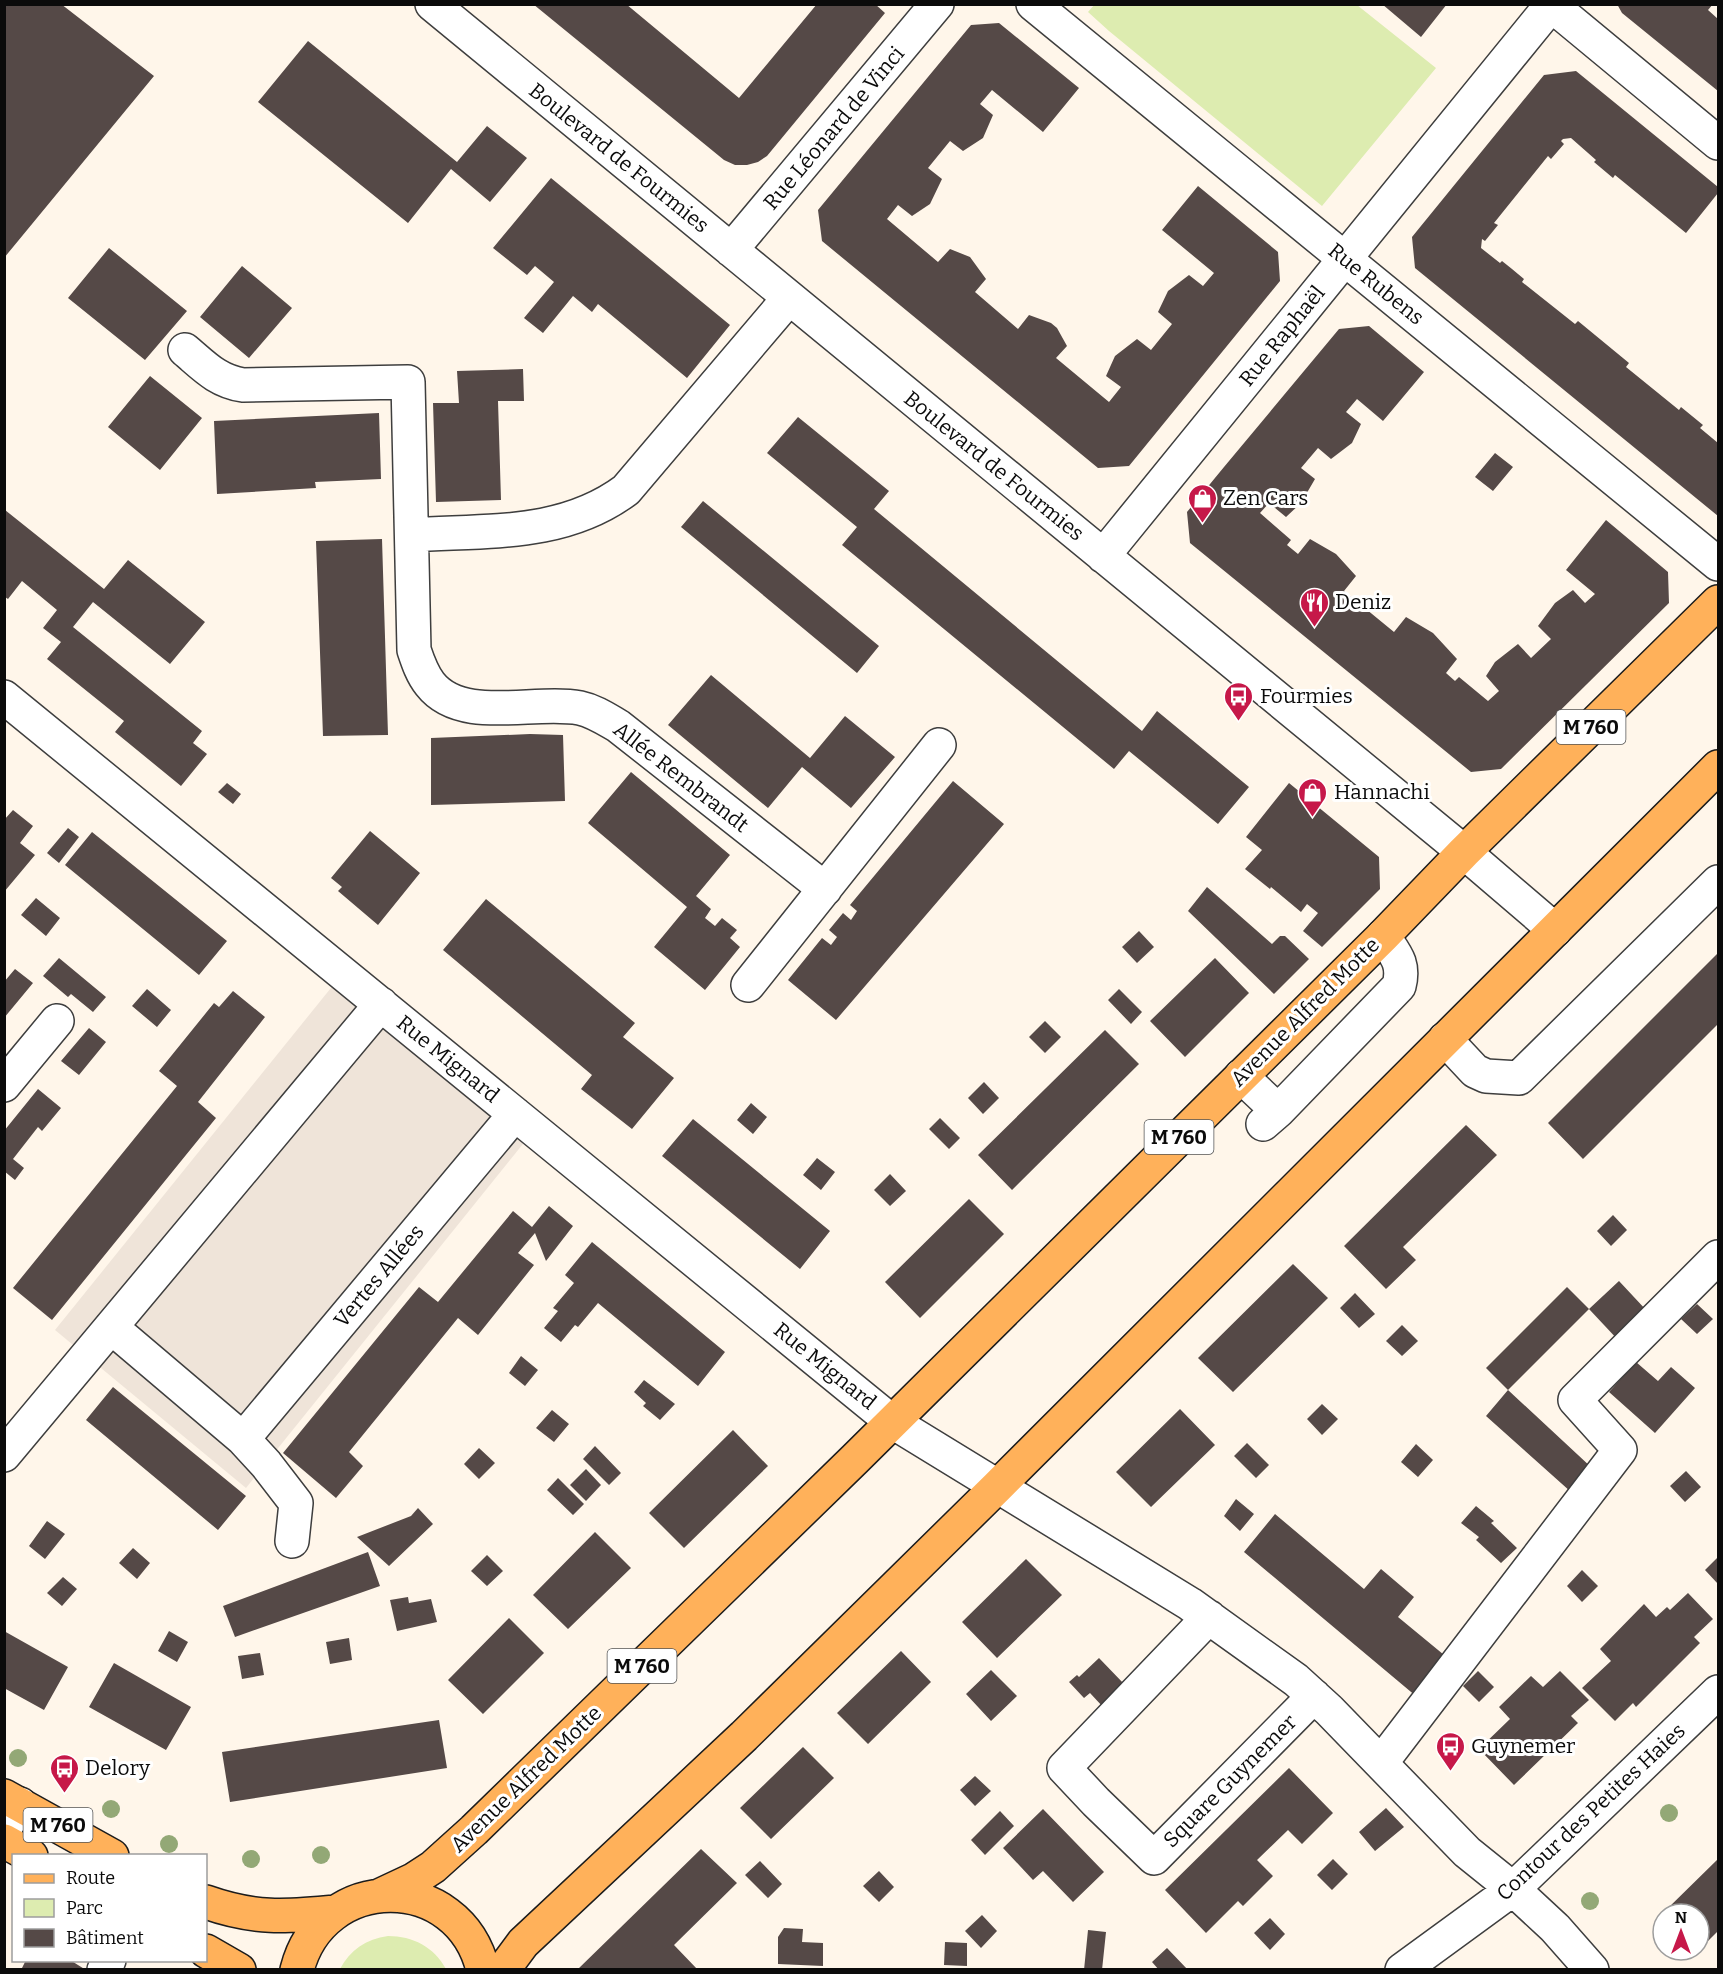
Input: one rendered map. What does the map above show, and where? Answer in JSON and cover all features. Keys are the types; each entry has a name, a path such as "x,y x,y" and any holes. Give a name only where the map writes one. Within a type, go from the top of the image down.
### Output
{"main road":[{"name":"Avenue Alfred Motte","path":"381,1895 413,1880 433,1867 460,1843 846,1467 1383,936 1464,852 1719,602"},
{"path":"503,1970 523,1943 744,1737 1717,771"},
{"name":"M 760","path":"10,1810 108,1854"},
{"name":"M 760","path":"4,1841 27,1854"},
{"path":"297,1970 303,1950 314,1932 336,1912 357,1900 381,1895 417,1898 448,1914 472,1941 483,1970"},
{"path":"207,1902 254,1915 294,1916 336,1912"},
{"path":"207,1952 239,1970"}],"street":[{"name":"Boulevard de Fourmies","path":"432,4 1464,852 1555,930"},
{"name":"Rue Léonard de Vinci","path":"731,250 937,4"},
{"name":"Rue Rubens","path":"1033,4 1719,564"},
{"name":"Rue Raphaël","path":"1102,556 1551,5"},
{"path":"1551,5 1719,144"},
{"path":"412,535 531,528 559,523 609,503 626,490 789,298"},
{"name":"Allée Rembrandt","path":"185,350 228,383 408,382 414,650 420,667 430,684 444,698 481,708 558,706 582,709 600,716 618,726 825,889"},
{"name":"Rue Mignard","path":"4,697 891,1421"},
{"path":"748,986 939,745"},
{"path":"1445,1040 1475,1071 1486,1076 1519,1078 1719,882"},
{"path":"1241,1076 1270,1118 1399,986 1402,975 1401,963 1383,936"},
{"path":"4,1455 381,1004"},
{"path":"4,1085 57,1022"},
{"name":"Vertes Allées","path":"243,1439 515,1114"},
{"path":"1381,1764 1620,1450 1575,1400 1719,1257"},
{"path":"111,1327 243,1439 266,1464 296,1503 292,1541"},
{"path":"891,1421 997,1487"},
{"name":"Square Guynemer","path":"997,1487 1144,1575 1209,1617 1314,1696 1467,1852 1513,1889 1555,1928 1592,1970"},
{"name":"Square Guynemer","path":"1209,1617 1064,1768 1154,1858 1314,1696"},
{"name":"Contour des Petites Haies","path":"1402,1970 1513,1889 1719,1692"}],"green space":[{"path":"1095,4 1357,5 1436,68 1322,206 1109,31 1088,12"},
{"path":"388,1936 406,1938 422,1944 441,1961 446,1969 340,1969 360,1946"}],"shaded area":[{"path":"343,973 535,1129 246,1488 55,1330"}],"building":[{"path":"4,4 61,4 154,76 4,258"},
{"path":"533,4 626,4 739,98 817,4 875,4 885,13 767,156 758,162 735,165 724,160"},
{"path":"1382,4 1447,4 1421,37"},
{"path":"1617,4 1713,4 1708,10 1718,19 1718,91 1622,13"},
{"path":"999,23 1079,88 1043,132 992,90 980,104 993,115 983,138 963,151 950,141 928,168 942,179 930,204 912,216 898,205 887,219 938,262 950,249 970,257 986,279 975,292 1018,329 1029,315 1051,323 1057,328 1067,346 1056,358 1109,402 1121,387 1106,376 1115,356 1137,339 1151,350 1172,324 1158,312 1168,291 1189,275 1203,286 1214,273 1162,230 1198,186 1278,252 1280,281 1129,466 1098,468 822,241 818,210 971,25"},
{"path":"308,41 457,162 487,126 527,158 490,202 451,169 408,223 258,102"},
{"path":"1576,71 1718,187 1718,193 1686,233 1615,175 1613,178 1571,138 1563,139 1561,141 1564,144 1551,159 1548,156 1494,223 1498,225 1485,241 1482,239 1481,248 1512,269 1524,279 1522,282 1575,324 1578,321 1629,363 1626,367 1679,410 1681,407 1703,425 1700,428 1718,443 1718,516 1415,268 1412,237 1544,75"},
{"path":"551,178 730,325 687,378 598,304 592,312 573,296 543,333 524,318 554,282 535,266 527,275 493,248"},
{"path":"109,248 187,311 145,360 68,298"},
{"path":"242,266 292,308 249,358 200,317"},
{"path":"1369,326 1424,372 1383,421 1357,399 1346,412 1361,424 1352,443 1331,459 1318,448 1301,468 1315,479 1301,503 1286,517 1269,503 1260,513 1291,540 1287,545 1298,554 1310,539 1336,554 1356,576 1344,591 1394,632 1406,617 1433,633 1457,659 1446,673 1455,681 1459,677 1488,701 1499,691 1486,676 1495,662 1518,644 1531,658 1551,639 1538,626 1555,603 1573,590 1585,603 1595,594 1566,570 1606,520 1668,572 1669,603 1501,769 1471,772 1190,543 1187,512 1224,467 1339,329"},
{"path":"523,369 524,401 498,401 501,500 436,502 433,403 459,403 457,371"},
{"path":"150,376 202,418 160,470 108,427"},
{"path":"379,413 381,479 315,482 316,488 217,494 214,421"},
{"path":"798,417 889,491 874,509 1142,731 1157,711 1249,787 1218,824 1129,751 1114,769 842,545 857,527 767,453"},
{"path":"1495,453 1513,467 1493,491 1475,477"},
{"path":"703,501 879,646 857,673 681,527"},
{"path":"5,510 104,589 128,560 205,622 170,664 93,602 73,627 202,731 193,743 207,754 181,786 115,732 124,721 47,659 61,642 43,628 57,610 22,581 8,599 5,597"},
{"path":"382,539 388,735 323,736 316,541"},
{"path":"711,675 810,758 845,716 895,757 851,808 802,767 768,808 668,725"},
{"path":"563,735 565,801 431,805 431,738"},
{"path":"631,772 730,855 696,896 711,909 705,918 715,926 722,918 737,930 730,938 740,947 705,990 654,947 687,907 588,823"},
{"path":"953,781 1004,824 836,1020 788,980 822,938 831,945 837,937 829,930 843,913 851,920 857,911 850,905"},
{"path":"227,783 241,794 233,804 218,792"},
{"path":"1289,783 1379,857 1380,889 1322,947 1303,931 1318,913 1307,904 1301,912 1245,869 1262,850 1246,837"},
{"path":"13,810 33,826 20,843 35,855 4,892 4,820"},
{"path":"68,828 79,837 59,863 47,853"},
{"path":"370,831 420,873 378,925 338,891 342,887 331,878"},
{"path":"92,832 227,941 199,975 65,865"},
{"path":"1207,887 1272,944 1280,936 1285,936 1309,959 1274,994 1188,911"},
{"path":"36,898 60,918 46,936 21,915"},
{"path":"486,899 635,1023 623,1037 674,1078 632,1129 581,1089 592,1075 443,950"},
{"path":"1139,931 1154,947 1137,963 1122,947"},
{"path":"1718,953 1718,1024 1583,1159 1548,1123"},
{"path":"59,958 106,997 93,1012 71,994 68,997 43,976"},
{"path":"1215,958 1249,993 1185,1057 1150,1021"},
{"path":"15,969 33,983 4,1018 4,982"},
{"path":"147,989 171,1010 157,1027 132,1006"},
{"path":"1119,989 1142,1012 1131,1024 1108,1000"},
{"path":"233,991 265,1017 198,1102 216,1118 52,1320 13,1288 177,1086 159,1071 214,1003 219,1007"},
{"path":"1045,1021 1061,1037 1045,1053 1029,1037"},
{"path":"89,1028 106,1042 79,1075 61,1061"},
{"path":"1105,1030 1139,1064 1012,1190 978,1155"},
{"path":"984,1082 999,1098 983,1114 968,1098"},
{"path":"38,1089 61,1108 42,1131 38,1127 13,1159 24,1168 15,1180 4,1171 4,1131"},
{"path":"751,1103 767,1117 753,1134 737,1120"},
{"path":"940,1118 960,1138 949,1149 929,1129"},
{"path":"693,1119 830,1231 800,1269 662,1156"},
{"path":"1466,1125 1497,1155 1403,1247 1416,1260 1386,1289 1344,1246"},
{"path":"817,1158 835,1172 821,1190 803,1175"},
{"path":"890,1174 906,1191 890,1206 874,1190"},
{"path":"969,1199 1004,1234 920,1318 885,1282"},
{"path":"549,1206 573,1226 546,1261 535,1233 518,1253 534,1265 478,1335 458,1318 349,1452 363,1466 336,1498 283,1453 419,1287 438,1302 513,1211 532,1227"},
{"path":"1613,1215 1627,1230 1611,1246 1597,1231"},
{"path":"592,1242 725,1352 698,1386 598,1303 578,1327 575,1325 561,1342 544,1328 558,1311 553,1308 574,1283 565,1275"},
{"path":"1293,1264 1328,1298 1233,1392 1198,1358"},
{"path":"1619,1281 1647,1311 1619,1341 1589,1309"},
{"path":"1567,1287 1589,1309 1508,1390 1486,1368"},
{"path":"1355,1293 1375,1314 1359,1328 1340,1308"},
{"path":"1697,1304 1713,1319 1697,1334 1681,1319"},
{"path":"1402,1325 1418,1341 1402,1356 1386,1341"},
{"path":"521,1356 538,1370 525,1386 509,1373"},
{"path":"1636,1362 1658,1381 1671,1367 1695,1388 1655,1433 1609,1392"},
{"path":"644,1380 675,1404 660,1420 643,1406 646,1403 634,1392"},
{"path":"113,1387 246,1496 218,1530 86,1420"},
{"path":"1508,1390 1592,1468 1571,1492 1486,1416"},
{"path":"1322,1404 1338,1419 1322,1435 1307,1419"},
{"path":"1180,1409 1215,1445 1151,1507 1116,1472"},
{"path":"552,1410 569,1424 554,1442 536,1428"},
{"path":"733,1430 768,1466 684,1548 649,1513"},
{"path":"1247,1443 1269,1465 1256,1478 1234,1456"},
{"path":"1416,1444 1433,1460 1418,1477 1401,1462"},
{"path":"595,1446 621,1473 609,1485 583,1459"},
{"path":"479,1448 495,1463 479,1479 464,1464"},
{"path":"586,1469 601,1485 586,1501 570,1485"},
{"path":"1686,1471 1701,1487 1685,1502 1670,1486"},
{"path":"558,1478 584,1504 573,1515 547,1490"},
{"path":"1236,1499 1254,1514 1240,1531 1224,1516"},
{"path":"1476,1506 1494,1521 1491,1523 1517,1548 1501,1563 1476,1540 1479,1537 1461,1523"},
{"path":"418,1508 433,1524 389,1566 357,1537 411,1516"},
{"path":"1275,1514 1364,1589 1381,1569 1414,1597 1398,1617 1455,1664 1423,1702 1244,1552"},
{"path":"47,1521 65,1534 45,1559 29,1546"},
{"path":"595,1532 631,1568 568,1629 533,1595"},
{"path":"133,1548 150,1563 137,1579 119,1563"},
{"path":"368,1552 380,1586 235,1637 223,1606"},
{"path":"487,1555 503,1571 487,1586 471,1571"},
{"path":"1718,1557 1718,1584 1705,1570"},
{"path":"1026,1559 1062,1595 997,1658 962,1622"},
{"path":"1582,1570 1598,1586 1582,1602 1567,1586"},
{"path":"63,1577 77,1589 62,1606 47,1593"},
{"path":"1688,1593 1713,1619 1694,1637 1700,1643 1636,1707 1633,1703 1615,1721 1582,1688 1611,1661 1600,1649 1644,1604 1656,1617 1667,1607 1670,1610"},
{"path":"408,1597 409,1603 431,1599 437,1622 397,1631 390,1600"},
{"path":"509,1618 544,1653 483,1714 448,1680"},
{"path":"4,1631 68,1667 44,1710 4,1688"},
{"path":"169,1631 188,1642 177,1662 158,1651"},
{"path":"349,1638 352,1660 330,1664 326,1642"},
{"path":"901,1651 931,1682 868,1744 837,1713"},
{"path":"260,1653 264,1675 242,1679 238,1656"},
{"path":"1099,1658 1125,1685 1103,1707 1090,1693 1084,1698 1069,1682 1077,1675 1079,1677"},
{"path":"114,1663 191,1707 166,1750 89,1707"},
{"path":"991,1670 1017,1696 991,1721 966,1694"},
{"path":"1478,1671 1494,1687 1479,1702 1463,1686"},
{"path":"1560,1671 1589,1700 1571,1716 1578,1723 1514,1785 1479,1749 1510,1719 1499,1707 1531,1676 1543,1687"},
{"path":"439,1720 447,1768 230,1802 222,1752"},
{"path":"803,1747 834,1778 771,1839 740,1808"},
{"path":"1289,1768 1333,1813 1302,1844 1288,1830 1257,1860 1273,1876 1243,1906 1238,1901 1206,1933 1165,1890"},
{"path":"975,1776 991,1791 975,1806 960,1790"},
{"path":"1386,1808 1404,1827 1375,1851 1359,1832"},
{"path":"1043,1809 1104,1872 1073,1902 1043,1871 1033,1880 1003,1848"},
{"path":"1000,1811 1014,1826 985,1855 971,1840"},
{"path":"701,1849 737,1883 674,1945 698,1970 577,1970"},
{"path":"1333,1859 1348,1874 1332,1890 1317,1875"},
{"path":"1718,1859 1718,1931 1711,1938 1711,1902 1674,1902"},
{"path":"760,1861 782,1884 768,1898 745,1875"},
{"path":"879,1871 894,1887 879,1902 863,1886"},
{"path":"982,1915 997,1931 981,1948 965,1931"},
{"path":"1270,1918 1285,1934 1270,1950 1254,1933"},
{"path":"784,1928 803,1929 802,1942 823,1943 823,1966 778,1964 778,1937"},
{"path":"1088,1930 1106,1932 1102,1970 1084,1970"},
{"path":"945,1942 967,1943 967,1966 944,1965"},
{"path":"1167,1948 1188,1970 1159,1970 1152,1962"},
{"path":"25,1962 73,1962 86,1970 21,1970"}],"place":[{"name":"Zen Cars","path":"1202,524"},
{"name":"Deniz","path":"1314,628"},
{"name":"Fourmies","path":"1239,722"},
{"name":"Hannachi","path":"1313,818"},
{"name":"Guynemer","path":"1450,1772"},
{"name":"Delory","path":"64,1794"}]}
